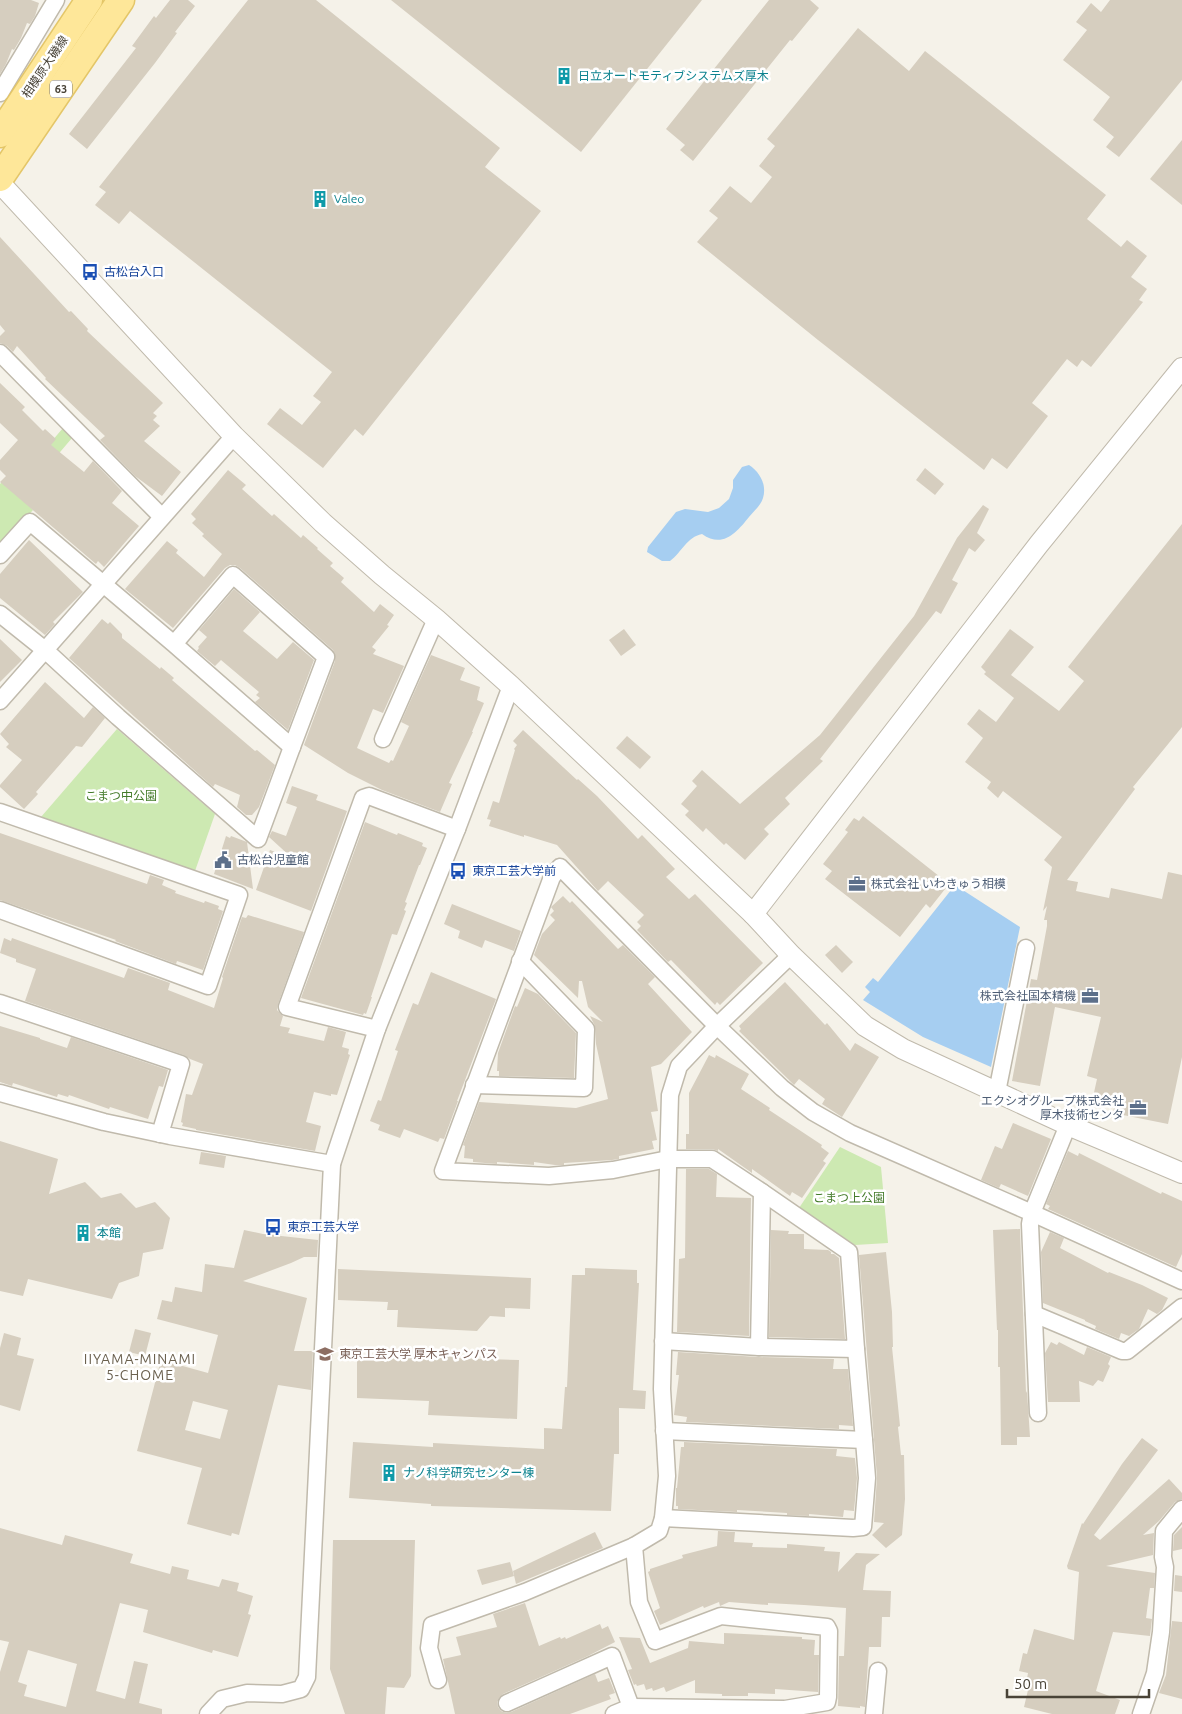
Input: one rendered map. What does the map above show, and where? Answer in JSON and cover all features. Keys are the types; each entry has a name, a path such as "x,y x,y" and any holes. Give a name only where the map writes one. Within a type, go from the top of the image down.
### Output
{"main road":[{"name":"相模原大磯線","path":"0,134 89,0"},
{"name":"相模原大磯線","path":"0,178 121,0"}],"street":[{"path":"0,93 56,0"},
{"path":"0,183 234,436 324,523 512,686 753,914 791,955 865,1026 902,1049 1068,1125 1182,1173"},
{"path":"0,353 162,517"},
{"path":"753,914 1039,544 1182,368"},
{"path":"0,701 234,436"},
{"path":"0,555 30,522 292,747"},
{"path":"0,614 45,650 118,717 258,839 326,657 233,575 174,644"},
{"path":"383,740 436,619"},
{"path":"208,1714 222,1699 247,1694 282,1694 301,1689 308,1677 332,1164 377,1029 512,686"},
{"path":"377,1029 287,1008 363,798 369,796 457,829"},
{"path":"0,812 239,895 208,986 0,910"},
{"path":"663,1518 863,1527 867,1478 848,1252 712,1159 668,1160 613,1170 549,1176 443,1171 552,877 560,867 717,1026 782,1088 814,1112 850,1134 1182,1281"},
{"path":"438,1680 429,1648 432,1625 524,1592 634,1546 658,1531 663,1518 667,1476 662,1388 670,1095 680,1066 717,1026 791,955"},
{"path":"997,1092 1029,958"},
{"path":"474,1085 584,1088 586,1029 520,961"},
{"path":"0,1003 181,1064 160,1134"},
{"path":"0,1093 104,1122 160,1134 332,1164"},
{"path":"1038,1413 1030,1224 1032,1213 1068,1125"},
{"path":"759,1347 762,1192"},
{"path":"1034,1314 1122,1351 1127,1351 1182,1307"},
{"path":"664,1341 759,1347 856,1349"},
{"path":"664,1432 864,1440"},
{"path":"1141,1714 1154,1673 1161,1632 1165,1567 1163,1557 1164,1531 1182,1509"},
{"path":"614,1714 631,1707 785,1709 827,1702 829,1631 827,1626 720,1616 655,1641 639,1602 634,1546"},
{"path":"507,1703 612,1656 631,1707"},
{"path":"874,1714 878,1671"}],"green space":[{"path":"63,428 72,438 21,498 33,510 0,547 0,484 2,482 11,489"},
{"name":"こまつ中公園","path":"117,729 215,814 195,871 41,817"},
{"name":"こまつ上公園","path":"840,1147 881,1167 888,1243 855,1245 799,1208"}],"water":[{"path":"749,465 762,479 764,493 761,503 740,528 729,537 723,539 717,540 702,534 692,538 670,561 662,561 647,552 648,547 676,512 685,509 708,512 719,508 729,499 733,488 733,480 742,467"},
{"path":"955,885 1020,927 991,1067 923,1037 863,1000 870,992 865,987 873,978 878,982"}],"building":[{"path":"0,0 31,0 39,3 35,16 30,24 27,23 21,38 14,50 12,49 0,74"},
{"path":"170,0 188,0 195,6 155,63 87,149 69,134 136,48 132,46 154,16 156,18"},
{"name":"Valeo","path":"248,0 316,0 500,148 485,167 541,211 363,436 355,429 323,468 267,424 280,408 302,425 321,402 313,396 332,372 130,211 119,224 95,205 106,192 99,187"},
{"name":"日立オートモティブシステムズ厚木","path":"391,0 702,0 581,152"},
{"path":"769,0 810,0 819,8 792,41 790,40 693,161 680,150 685,145 666,129"},
{"path":"1110,0 1182,0 1182,80 1119,157 1106,147 1114,137 1093,120 1110,97 1063,60 1087,30 1076,22 1091,3 1101,12"},
{"path":"858,28 909,71 925,51 1106,195 1087,219 1121,247 1127,240 1147,256 1131,277 1147,289 1139,300 1143,302 1091,367 1082,360 1077,367 1067,359 1032,403 1048,416 1007,469 992,458 984,470 697,242 718,218 709,211 730,186 751,203 772,177 759,166 775,146 767,139"},
{"path":"1182,140 1182,205 1150,179"},
{"path":"0,237 69,312 71,311 88,329 87,331 163,403 153,413 157,416 153,420 160,426 144,441 181,472 162,496 135,476 100,440 105,436 45,379 17,346 13,352 7,346 0,343 0,336 5,331 0,325"},
{"path":"0,383 25,407 22,410 43,431 45,429 56,439 51,445 84,472 93,461 122,491 112,503 139,526 104,567 98,561 96,564 0,482 6,476 0,470 0,460 18,440 0,423"},
{"path":"925,468 944,484 935,495 916,480"},
{"path":"228,470 246,485 242,489 272,516 274,514 301,538 303,535 318,548 333,563 330,566 344,578 341,582 374,612 380,604 394,615 387,625 389,626 372,647 376,650 373,654 404,666 383,713 373,709 357,748 389,763 391,760 393,761 409,726 401,722 431,655 465,668 460,680 480,687 477,700 484,703 473,732 449,783 452,784 440,812 382,790 348,773 304,745 335,661 335,654 333,650 240,568 230,565 225,568 173,628 125,589 167,541 178,550 176,553 204,577 222,554 202,536 204,534 192,523 196,519 191,514"},
{"path":"983,505 989,509 977,533 985,540 975,552 969,548 952,580 958,583 941,614 936,611 820,759 823,761 785,798 790,804 764,829 769,834 745,860 726,843 724,845 706,828 703,832 685,815 689,811 681,804 697,786 692,781 702,770 740,804 820,735 914,616 957,538"},
{"path":"1182,524 1182,727 1133,787 1135,789 1067,880 1078,882 1076,891 1109,898 1111,888 1162,899 1168,872 1182,875 1182,1057 1168,1124 1113,1113 1115,1102 1093,1097 1097,1079 1087,1076 1101,1017 1055,1007 1040,1086 1012,1081 1031,979 1037,980 1047,926 1047,920 1044,920 1047,906 1043,911 1052,867 1044,860 1062,837 1003,791 998,798 987,788 991,782 965,762 983,738 967,724 979,709 996,722 1014,698 984,674 986,672 981,667 1010,629 1034,647 1011,675 1059,711 1084,681 1068,667"},
{"path":"29,540 83,592 53,622 55,624 45,635 0,598 0,574"},
{"path":"234,589 260,612 243,631 277,659 293,642 314,660 288,730 255,702 260,698 256,695 259,692 221,660 215,666 197,651 198,647 207,637 199,630"},
{"path":"102,619 108,624 110,622 122,634 122,638 160,669 161,667 174,678 172,680 255,751 257,750 275,765 259,807 252,815 246,815 237,807 240,795 215,784 213,787 69,658"},
{"path":"624,629 636,645 621,656 609,640"},
{"path":"0,639 22,660 0,682"},
{"path":"45,682 84,718 93,707 105,718 82,747 76,746 36,792 38,794 24,809 0,787 22,760 6,747 9,744 0,734"},
{"path":"523,730 597,796 638,839 642,835 675,869 666,877 689,899 695,894 763,963 720,1005 717,1002 715,1005 671,960 668,962 637,930 641,926 637,922 644,915 608,881 598,891 557,845 489,826 491,820 487,819 493,801 499,803 514,749 517,745 513,741"},
{"path":"627,736 651,757 640,769 616,748"},
{"path":"292,786 318,795 316,800 347,811 311,911 256,890 270,850 292,858 269,837 272,831 286,836 297,807 286,803"},
{"path":"863,816 949,884 930,908 926,904 900,937 825,879 832,871 823,864 848,832 845,830 854,818 859,821"},
{"path":"365,822 423,843 422,846 427,848 405,902 407,903 404,910 406,911 397,935 392,934 366,1014 364,1013 363,1015 301,998"},
{"path":"0,833 147,884 150,875 164,880 162,885 176,891 175,893 219,906 218,909 223,911 203,970 177,961 176,964 116,940 0,900"},
{"name":"古松台児童館","path":"226,836 247,842 253,889 214,874"},
{"path":"563,896 570,903 572,901 618,949 623,945 655,977 648,984 692,1032 661,1064 651,1067 658,1111 651,1112 657,1140 652,1141 654,1149 619,1156 619,1159 564,1163 564,1165 534,1162 534,1165 473,1162 473,1159 464,1158 465,1146 463,1145 479,1102 576,1108 608,1099 596,1044 595,1026 590,1016 603,1022 588,1007 582,981 579,981 578,998 534,955 542,934 555,920 550,915 554,911 551,907"},
{"path":"452,904 521,931 514,951 485,940 482,948 458,938 460,931 444,924"},
{"path":"248,915 304,932 278,1004 277,1010 283,1016 280,1026 290,1028 288,1033 324,1041 328,1027 346,1032 342,1047 349,1049 348,1054 350,1055 337,1095 331,1094 331,1096 314,1092 306,1122 321,1126 315,1151 182,1126 186,1094 192,1095 203,1064 184,1055 25,1001 36,969 16,962 16,959 0,953 4,938 11,941 12,938 124,978 128,968 170,983 168,990 214,1008 242,917 246,918"},
{"path":"836,945 853,962 842,973 825,955"},
{"path":"431,972 496,999 444,1139 440,1138 438,1142 404,1129 400,1138 378,1130 380,1125 370,1121 378,1100 381,1101 398,1051 395,1050 413,1003 418,1005"},
{"path":"785,982 825,1025 827,1023 850,1051 855,1043 879,1057 842,1117 822,1104 825,1099 799,1079 794,1085 739,1031 741,1029 739,1026"},
{"path":"525,988 538,994 576,1033 574,1078 499,1076 499,1071 497,1071 498,1053 515,1006 517,1007"},
{"path":"0,1026 67,1048 71,1037 168,1070 163,1087 159,1086 148,1119 110,1107 109,1109 69,1095 68,1097 58,1094 57,1097 13,1083 12,1086 0,1082"},
{"path":"709,1055 715,1058 716,1055 749,1074 741,1089 822,1145 821,1147 829,1153 823,1161 826,1163 802,1198 792,1192 790,1196 752,1169 752,1173 718,1149 718,1151 712,1149 686,1149 686,1134 689,1134 689,1093"},
{"path":"1013,1123 1051,1139 1028,1196 1001,1184 999,1188 981,1180 995,1146 1002,1149"},
{"name":"本館","path":"0,1141 58,1159 49,1194 85,1182 101,1198 121,1193 136,1208 155,1202 170,1218 163,1249 143,1253 139,1276 119,1283 112,1299 28,1279 23,1296 0,1291"},
{"path":"1068,1151 1078,1156 1079,1153 1161,1194 1162,1192 1182,1201 1182,1254 1176,1267 1048,1209 1050,1206 1046,1204"},
{"path":"201,1152 226,1156 224,1168 199,1164"},
{"path":"686,1169 709,1169 717,1174 716,1197 751,1198 749,1336 677,1332 679,1259 685,1258"},
{"path":"1020,1229 1026,1393 1027,1391 1030,1437 1017,1437 1017,1445 1001,1445 1000,1367 998,1367 993,1230"},
{"path":"244,1230 318,1240 317,1257 304,1257 243,1281 307,1298 294,1351 313,1351 311,1390 278,1385 239,1535 232,1533 231,1536 187,1524 202,1468 137,1451 161,1360 208,1373 218,1335 157,1319 162,1300 172,1302 175,1287 202,1292 205,1264 234,1268","holes":["193,1401 228,1410 220,1439 185,1430"]},
{"path":"771,1230 789,1231 788,1234 804,1234 804,1249 828,1250 839,1258 845,1339 769,1337"},
{"path":"1050,1232 1064,1238 1060,1248 1108,1273 1142,1285 1168,1298 1162,1310 1157,1314 1148,1309 1139,1329 1129,1336 1121,1333 1119,1339 1095,1329 1096,1326 1085,1320 1043,1303 1041,1252"},
{"path":"886,1252 892,1312 892,1347 900,1426 898,1427 901,1455 904,1455 905,1499 902,1535 886,1548 872,1535 884,1523 874,1522 877,1477 859,1255"},
{"path":"585,1268 637,1270 637,1283 639,1283 633,1390 646,1391 645,1409 619,1408 619,1454 614,1454 611,1511 431,1506 431,1504 349,1498 353,1442 433,1447 433,1443 544,1449 544,1428 562,1429 565,1387 567,1387 572,1275 585,1275"},
{"path":"338,1269 531,1278 530,1309 505,1308 505,1317 490,1316 477,1331 397,1327 398,1310 387,1310 388,1302 338,1300"},
{"path":"135,1329 151,1333 145,1356 129,1352"},
{"path":"4,1333 21,1338 17,1355 34,1359 20,1411 0,1405 0,1348"},
{"path":"1051,1342 1057,1345 1059,1342 1084,1355 1087,1347 1111,1357 1108,1364 1110,1366 1103,1382 1098,1380 1093,1386 1079,1381 1080,1402 1048,1402 1045,1353"},
{"path":"678,1352 834,1359 833,1369 848,1369 853,1426 839,1425 839,1429 686,1422 687,1417 674,1415 679,1375 676,1375"},
{"path":"357,1355 455,1356 453,1358 519,1360 517,1419 428,1415 429,1401 357,1398"},
{"path":"1142,1438 1158,1450 1094,1535 1100,1540 1169,1479 1182,1493 1182,1499 1175,1502 1159,1521 1143,1535 1154,1533 1153,1555 1106,1566 1155,1573 1154,1588 1150,1588 1146,1618 1152,1619 1150,1636 1113,1632 1096,1691 1120,1700 1115,1714 1052,1714 1024,1707 1028,1690 1025,1690 1028,1673 1019,1671 1023,1653 1027,1654 1034,1629 1074,1640 1079,1572 1068,1569 1067,1566 1082,1523"},
{"path":"684,1442 837,1449 836,1456 855,1458 857,1478 854,1511 844,1510 843,1517 809,1514 809,1516 787,1515 787,1513 737,1510 737,1512 678,1509 678,1506 676,1506 676,1488 681,1447 684,1447"},
{"path":"1182,1527 1182,1549 1173,1551 1174,1535"},
{"path":"0,1528 62,1545 65,1535 133,1554 130,1563 170,1574 172,1566 189,1570 187,1579 219,1587 222,1579 239,1583 237,1591 253,1596 248,1614 251,1615 238,1657 213,1650 212,1653 143,1632 148,1610 120,1603 96,1691 125,1699 134,1661 148,1664 139,1703 162,1709 162,1714 0,1714 0,1672 9,1642 0,1640","holes":["28,1650 77,1664 66,1707 24,1696 27,1685 18,1682"]},
{"path":"718,1531 735,1532 734,1542 753,1543 752,1547 787,1548 787,1544 825,1547 824,1551 840,1552 838,1572 856,1553 880,1554 866,1565 863,1590 891,1591 890,1617 882,1617 881,1647 869,1647 865,1707 838,1706 839,1656 844,1656 846,1608 729,1602 720,1606 719,1602 704,1608 703,1606 660,1625 654,1611 660,1608 648,1572 650,1569 683,1558 682,1555 717,1546"},
{"path":"595,1532 603,1548 516,1584 513,1571"},
{"path":"333,1540 415,1540 411,1676 404,1688 387,1687 385,1714 345,1714 330,1669"},
{"path":"510,1562 514,1576 482,1585 477,1570"},
{"path":"1175,1575 1182,1576 1182,1592 1174,1591"},
{"path":"525,1603 539,1646 560,1637 561,1639 565,1637 566,1639 600,1624 602,1629 608,1626 615,1642 503,1694 497,1702 501,1711 511,1712 595,1674 598,1682 609,1678 615,1693 609,1695 611,1699 570,1714 455,1714 443,1659 461,1655 456,1637 497,1627 493,1614"},
{"path":"1172,1621 1182,1622 1182,1699 1159,1693 1166,1675"},
{"path":"724,1633 802,1637 802,1639 815,1640 814,1655 819,1655 818,1692 775,1689 775,1694 748,1693 748,1696 722,1696 722,1694 695,1693 695,1680 666,1692 664,1687 653,1691 652,1688 646,1690 644,1684 634,1685 628,1670 632,1669 619,1637 640,1638 650,1663 688,1648 689,1641 724,1644"}],"place":[{"name":"日立オートモティブシステムズ厚木","path":"564,76"},
{"name":"Valeo","path":"320,199"},
{"name":"古松台入口","path":"90,272"},
{"name":"古松台児童館","path":"223,860"},
{"name":"東京工芸大学前","path":"458,871"},
{"name":"株式会社 いわきゅう相模","path":"857,884"},
{"name":"株式会社国本精機","path":"1090,996"},
{"name":"エクシオグループ株式会社 厚木技術センタ","path":"1138,1108"},
{"name":"東京工芸大学","path":"273,1227"},
{"name":"本館","path":"83,1233"},
{"name":"東京工芸大学 厚木キャンパス","path":"325,1354"},
{"name":"ナノ科学研究センター棟","path":"389,1473"}],"district":[{"name":"IIYAMA-MINAMI 5-CHOME","path":"140,1368"}]}
